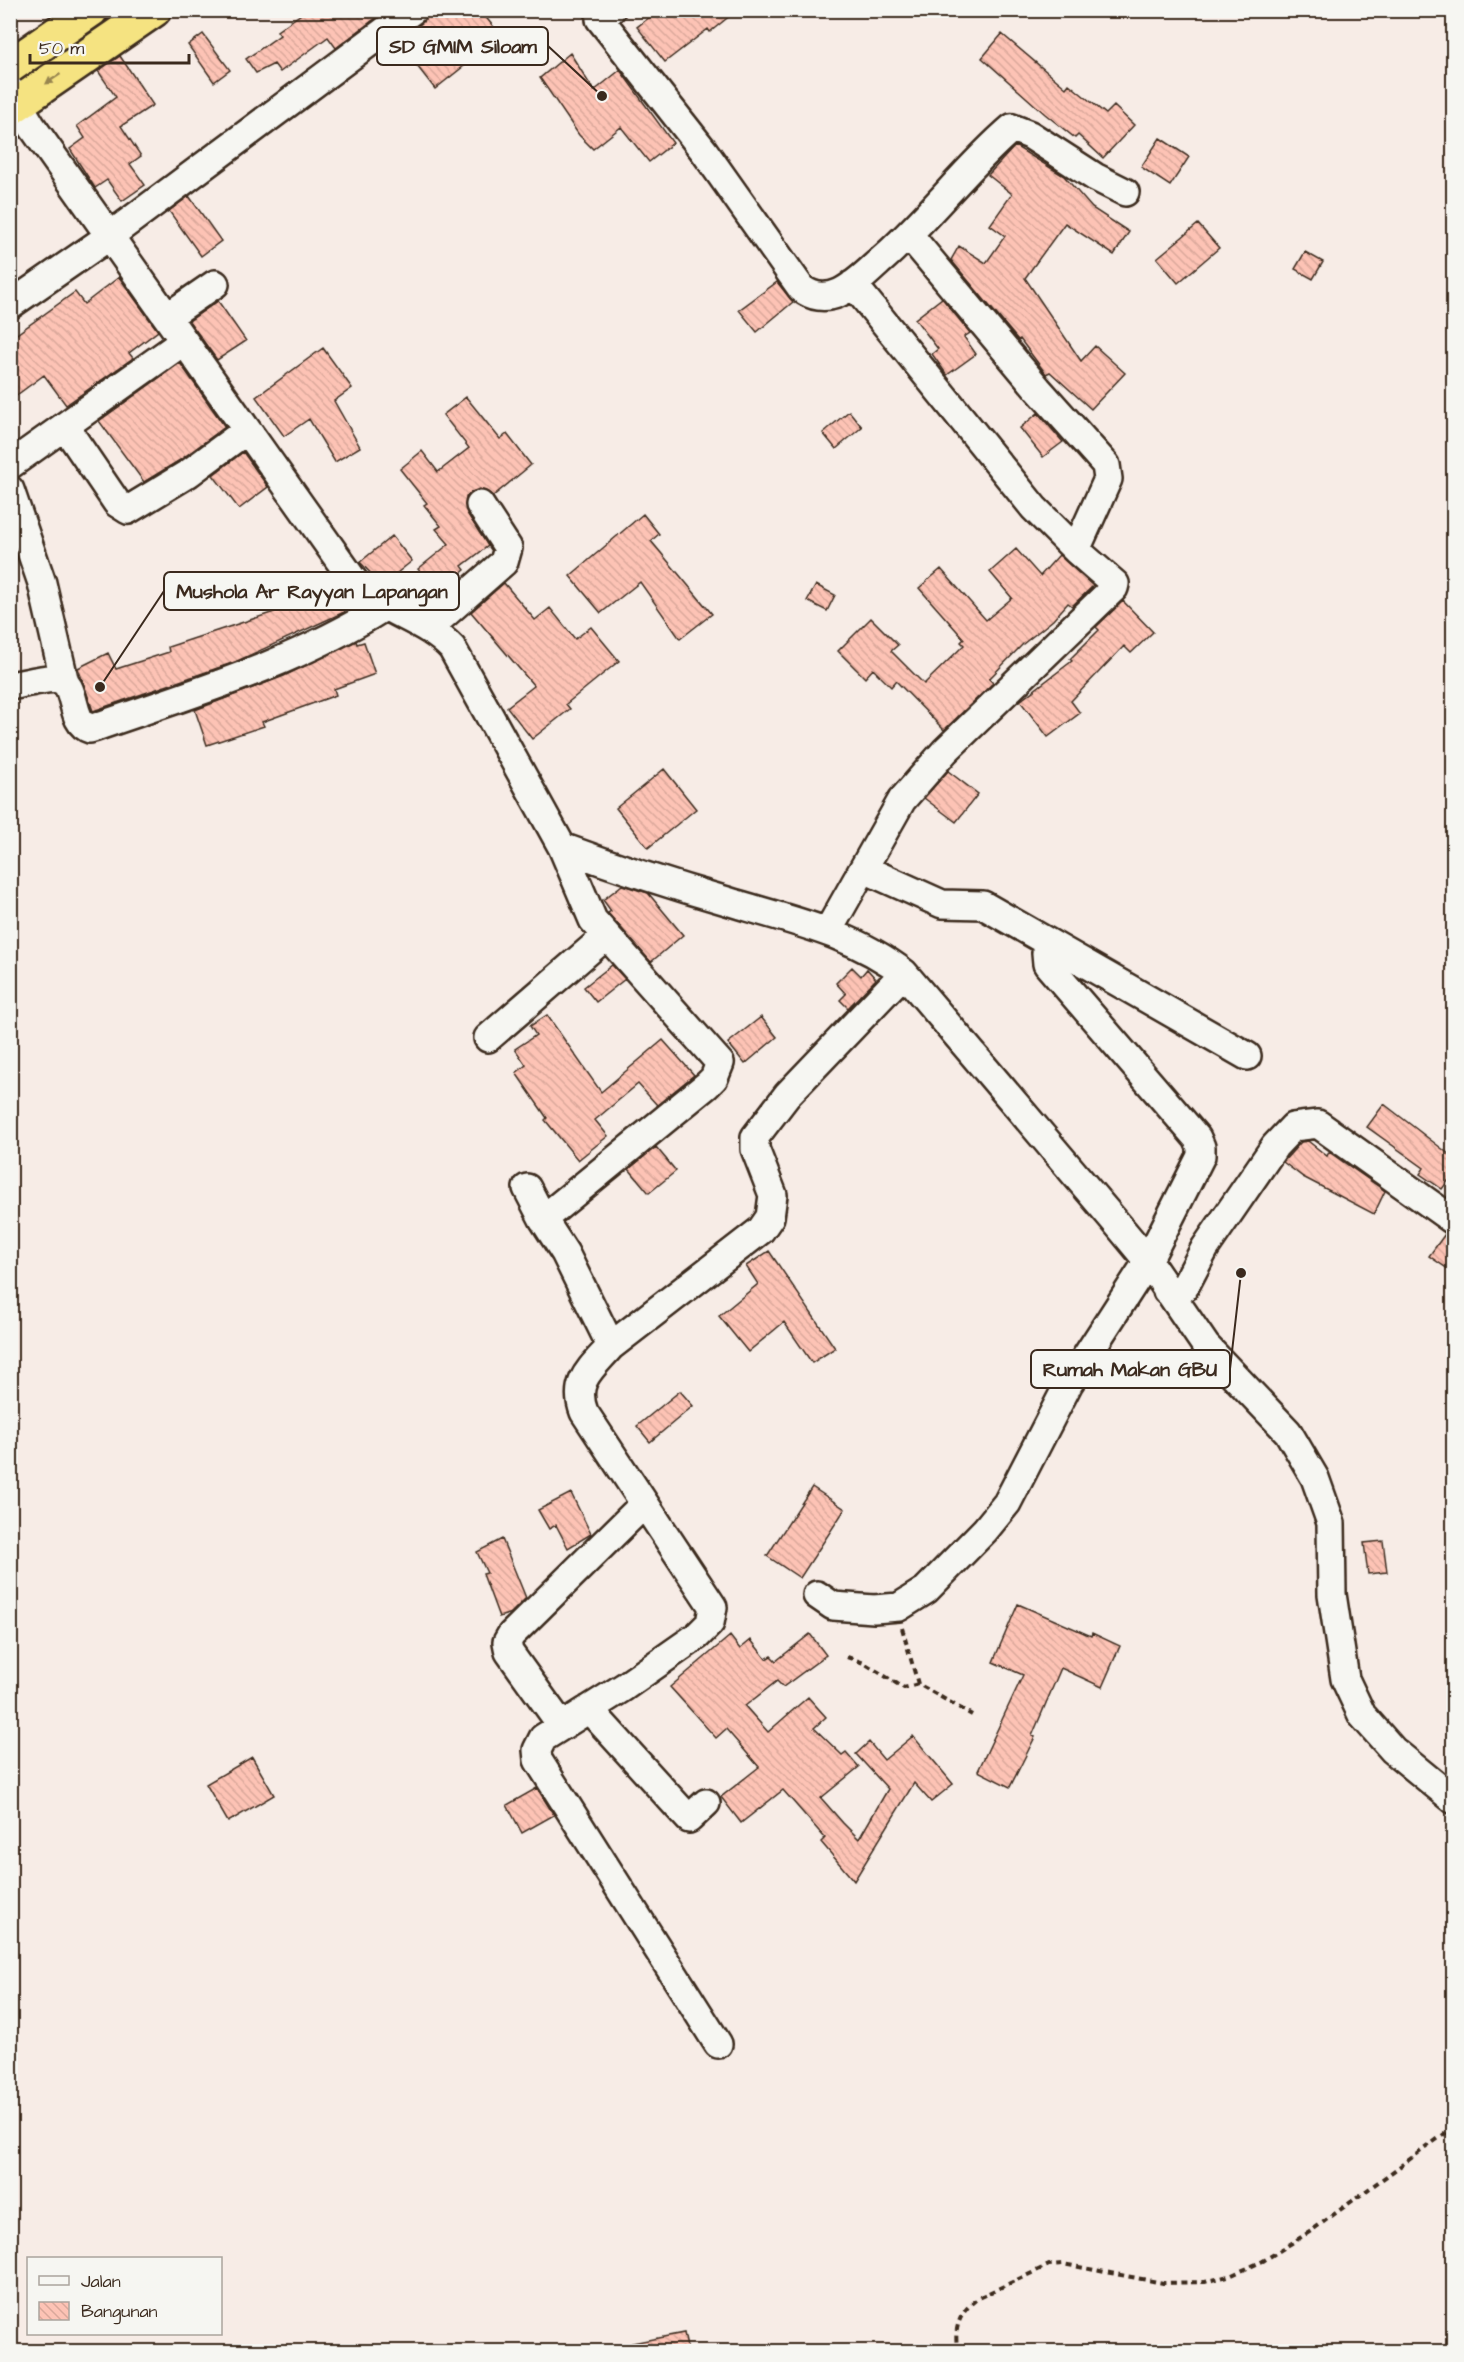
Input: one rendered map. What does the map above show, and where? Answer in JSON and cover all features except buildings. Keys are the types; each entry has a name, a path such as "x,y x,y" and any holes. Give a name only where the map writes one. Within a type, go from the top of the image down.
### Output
{"highway":[{"path":"10,66 91,10"},
{"path":"13,101 154,10"}],"street":[{"path":"10,305 111,235 413,10"},
{"path":"602,13 801,288 809,294 822,297 838,293 853,284 910,236 1012,128 1030,135 1095,177 1125,192"},
{"path":"13,101 111,235 354,581 364,593 384,607 429,628 452,648 562,847 593,920 720,1063 714,1078 707,1085 543,1220"},
{"path":"910,236 1038,389 1106,465 1108,479 1076,550"},
{"path":"167,317 215,284"},
{"path":"828,931 902,800 945,751 1114,588 1114,581 1076,550 1034,508 853,284"},
{"path":"10,465 66,428 184,341"},
{"path":"66,428 117,503 124,509 133,509 189,473 247,430"},
{"path":"13,506 42,583 65,683 80,722 90,729 301,653 351,628 384,607"},
{"path":"429,628 504,562 508,554 508,548 480,506"},
{"path":"10,686 58,679 65,683"},
{"path":"562,847 634,874 828,931 879,954 904,973 1148,1261 1206,1346 1288,1432 1315,1478 1331,1523 1332,1594 1345,1679 1362,1715 1393,1750 1454,1800"},
{"path":"864,869 942,904 952,906 979,903 1247,1056"},
{"path":"488,1038 606,936"},
{"path":"817,1595 833,1606 874,1609 900,1607 926,1590 954,1564 1007,1503 1069,1383 1148,1261 1201,1156 1201,1147 1197,1138 1047,964 1046,953 1053,946"},
{"path":"718,2044 538,1760 537,1750 543,1738 697,1636 710,1623 713,1616 713,1607 584,1412 579,1399 580,1387 585,1375 611,1346 761,1230 770,1217 773,1195 754,1149 755,1137 788,1094 904,973"},
{"path":"1167,1291 1184,1288 1205,1248 1275,1146 1293,1127 1318,1124 1454,1221"},
{"path":"527,1188 543,1220 565,1253 611,1346"},
{"path":"562,1726 509,1652 507,1642 511,1635 569,1576 644,1504"},
{"path":"590,1708 689,1819 706,1803"}],"path":[{"path":"900,1607 902,1632 918,1684 972,1715"},
{"path":"847,1657 864,1662 904,1688 918,1684"},
{"path":"958,2352 955,2333 959,2317 969,2305 978,2298 1049,2265 1080,2266 1162,2283 1205,2282 1263,2261 1311,2231 1454,2127"}],"place":[{"name":"SD GMIM Siloam","path":"602,96"},
{"name":"Mushola Ar Rayyan Lapangan","path":"100,687"},
{"name":"Rumah Makan GBU","path":"1241,1273"}]}
